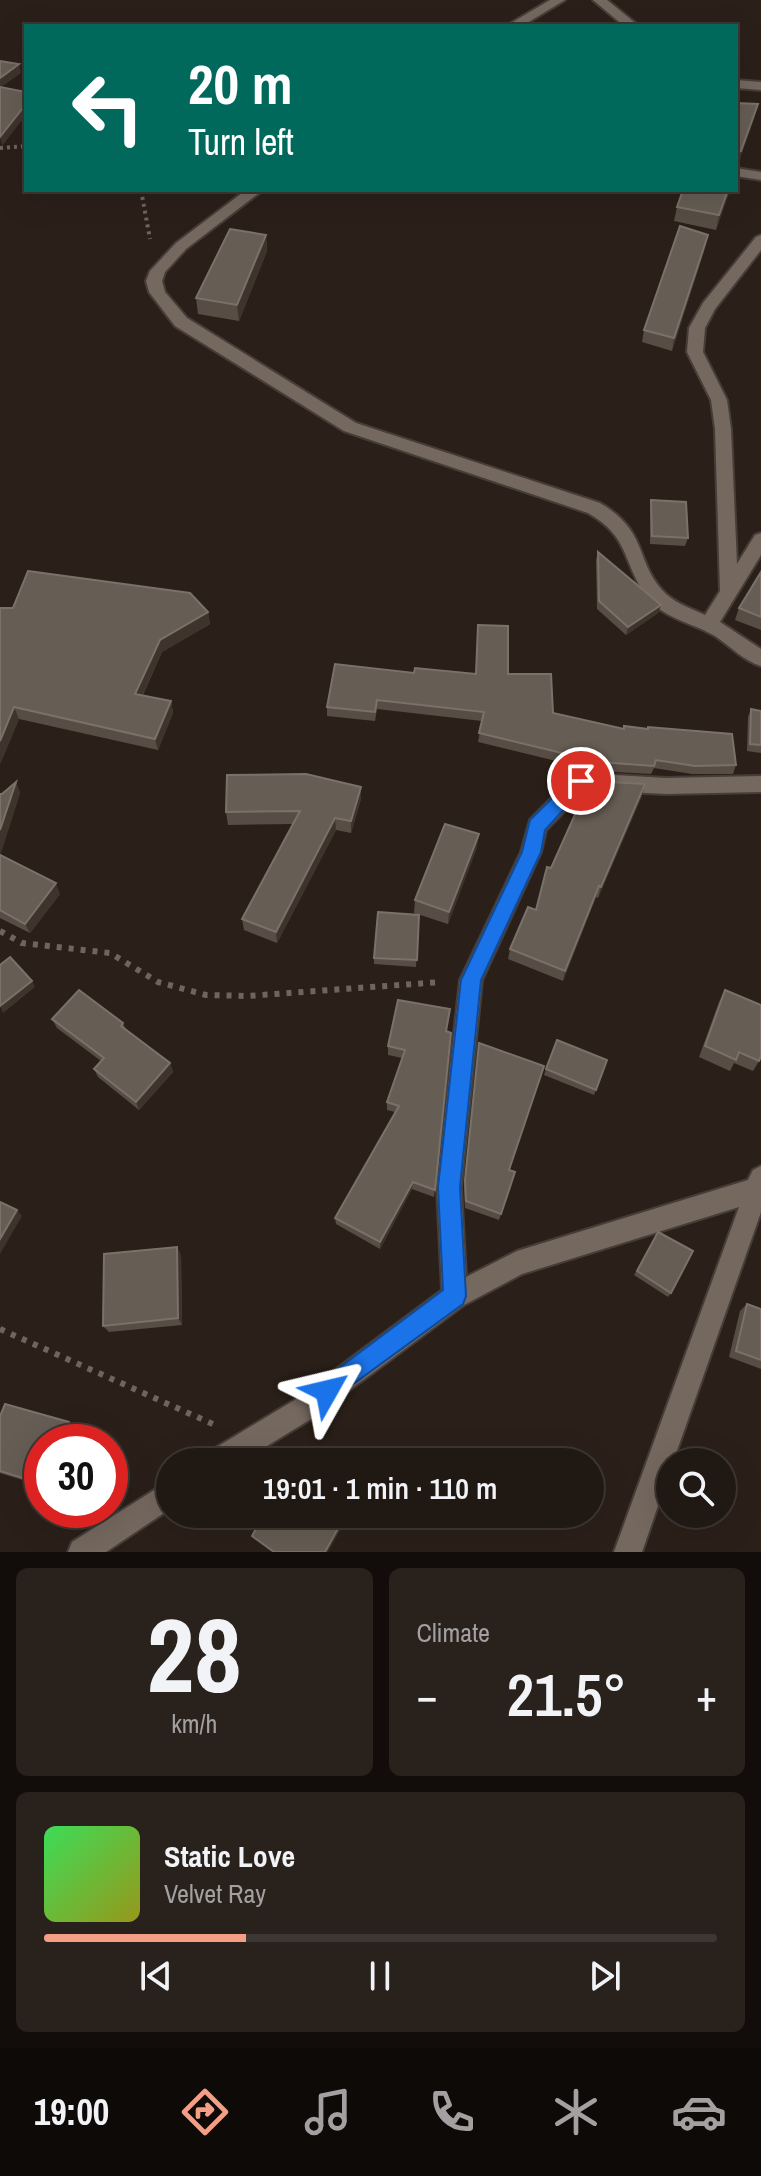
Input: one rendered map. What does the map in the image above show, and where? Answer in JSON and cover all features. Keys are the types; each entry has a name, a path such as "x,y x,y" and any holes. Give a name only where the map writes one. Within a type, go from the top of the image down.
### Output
{"street":[{"path":"517,24 559,0"},
{"path":"599,0 629,24"},
{"path":"738,84 761,86"},
{"path":"738,172 761,176"},
{"path":"253,192 174,252 156,271 153,283 181,322 350,427 594,508 615,518 630,539 653,593 677,611 709,624 761,659"},
{"path":"729,591 723,429 719,400 695,352 697,328 709,307 761,240"},
{"path":"709,624 761,540"},
{"path":"455,1296 449,1187 471,980 531,852 537,826 581,781 666,786 761,784"},
{"path":"237,1448 302,1410 455,1296 517,1263 760,1184"},
{"path":"628,1552 760,1184"},
{"path":"82,1552 156,1502"}],"path":[{"path":"0,148 24,146"},
{"path":"141,192 156,271"},
{"path":"0,931 22,943 110,953 158,982 206,995 247,996 471,980"},
{"path":"0,1329 249,1440"}],"building":[{"path":"0,61 19,64 0,78"},
{"path":"0,87 24,92 24,107 0,137"},
{"path":"738,103 758,104 738,152"},
{"path":"682,192 727,192 719,215 677,207"},
{"path":"680,226 708,235 674,338 644,330"},
{"path":"230,229 266,235 237,305 196,298"},
{"path":"651,500 686,502 688,538 652,536"},
{"path":"598,552 661,605 628,627 599,601"},
{"path":"28,571 190,593 208,612 160,640 135,694 171,701 155,739 14,707 0,741 0,608 13,608"},
{"path":"761,572 761,617 739,608"},
{"path":"478,625 508,626 508,674 551,674 553,713 624,729 624,726 648,727 732,734 736,765 695,766 656,760 654,766 599,762 479,733 484,712 377,700 375,712 327,707 335,664 414,673 415,668 476,674"},
{"path":"751,709 761,711 761,745 750,744"},
{"path":"306,774 361,787 351,821 335,818 276,932 242,919 300,811 226,812 227,775"},
{"path":"590,781 645,784 565,971 510,949 528,907 536,910 547,867 551,868"},
{"path":"16,782 0,830 0,794"},
{"path":"445,824 479,834 449,912 415,900"},
{"path":"0,855 56,883 25,924 0,910"},
{"path":"378,912 419,915 417,960 374,958"},
{"path":"10,957 32,981 0,1006 0,965"},
{"path":"79,990 170,1063 136,1102 94,1069 104,1058 52,1019"},
{"path":"725,990 761,1005 759,1061 739,1052 736,1060 705,1046"},
{"path":"398,1000 450,1009 446,1031 451,1033 435,1190 413,1182 380,1242 335,1218 399,1106 387,1102 405,1050 388,1046"},
{"path":"557,1040 607,1060 596,1090 546,1069"},
{"path":"479,1043 544,1066 509,1170 515,1172 501,1214 466,1201 465,1180"},
{"path":"0,1202 17,1210 0,1239"},
{"path":"658,1232 693,1251 671,1293 637,1271"},
{"path":"177,1247 178,1318 103,1326 104,1254"},
{"path":"747,1304 761,1309 761,1360 736,1351"},
{"path":"5,1404 69,1422 24,1424 24,1478 0,1471 0,1416"},
{"path":"256,1528 338,1528 325,1552 274,1552 252,1536"}],"route":[{"path":"327,1391 455,1296 449,1187 471,980 531,852 537,826 581,781"}]}
